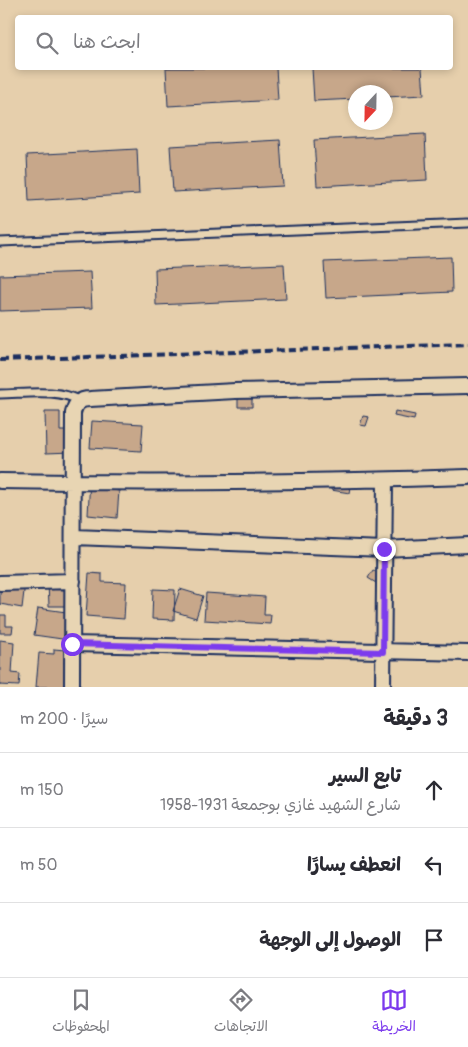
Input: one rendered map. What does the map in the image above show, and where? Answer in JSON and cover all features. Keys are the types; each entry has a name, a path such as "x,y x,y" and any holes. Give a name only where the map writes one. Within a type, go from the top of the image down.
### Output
{"street":[{"path":"72,687 73,413 76,404 90,398 235,391 468,386"},
{"path":"0,481 385,480 468,477"},
{"path":"383,687 385,480"},
{"path":"74,537 384,549 468,544"},
{"path":"0,583 73,581"},
{"path":"72,644 468,653"}],"lane":[{"path":"0,242 468,223"},
{"path":"0,394 61,394 80,401"}],"building":[{"path":"166,70 276,70 278,100 168,106"},
{"path":"312,70 422,70 424,95 393,97 393,85 348,85 348,99 314,101"},
{"path":"425,134 427,180 317,186 314,140"},
{"path":"280,140 283,186 173,192 170,146"},
{"path":"137,149 139,194 29,201 27,155"},
{"path":"451,257 452,292 326,298 324,262"},
{"path":"284,264 286,299 156,305 155,269"},
{"path":"90,272 92,308 0,311 0,275"},
{"path":"238,391 252,392 252,407 238,407"},
{"path":"395,411 415,415 414,420 394,416"},
{"path":"45,412 60,412 60,431 71,431 72,452 46,453"},
{"path":"363,416 369,417 366,426 360,425"},
{"path":"92,421 143,424 141,451 90,448"},
{"path":"333,477 352,480 350,493 331,490"},
{"path":"90,479 105,481 104,489 119,491 117,518 88,515"},
{"path":"373,570 381,574 376,583 368,578"},
{"path":"89,573 102,574 102,582 126,583 124,619 86,616"},
{"path":"0,580 25,583 22,608 0,604"},
{"path":"69,581 69,606 49,606 48,582"},
{"path":"153,589 175,590 174,620 152,619"},
{"path":"180,589 203,596 196,618 173,611"},
{"path":"206,593 265,597 264,615 271,615 270,624 204,620"},
{"path":"38,608 73,613 69,640 34,635"},
{"path":"0,615 6,615 6,626 13,626 12,633 0,633"},
{"path":"0,640 14,642 12,673 20,674 19,686 0,685"},
{"path":"54,649 65,650 64,664 72,665 71,687 36,687 39,653 54,654"}],"railway":[{"path":"0,360 468,344"}],"route":[{"path":"72,644 383,652 384,549"}]}
